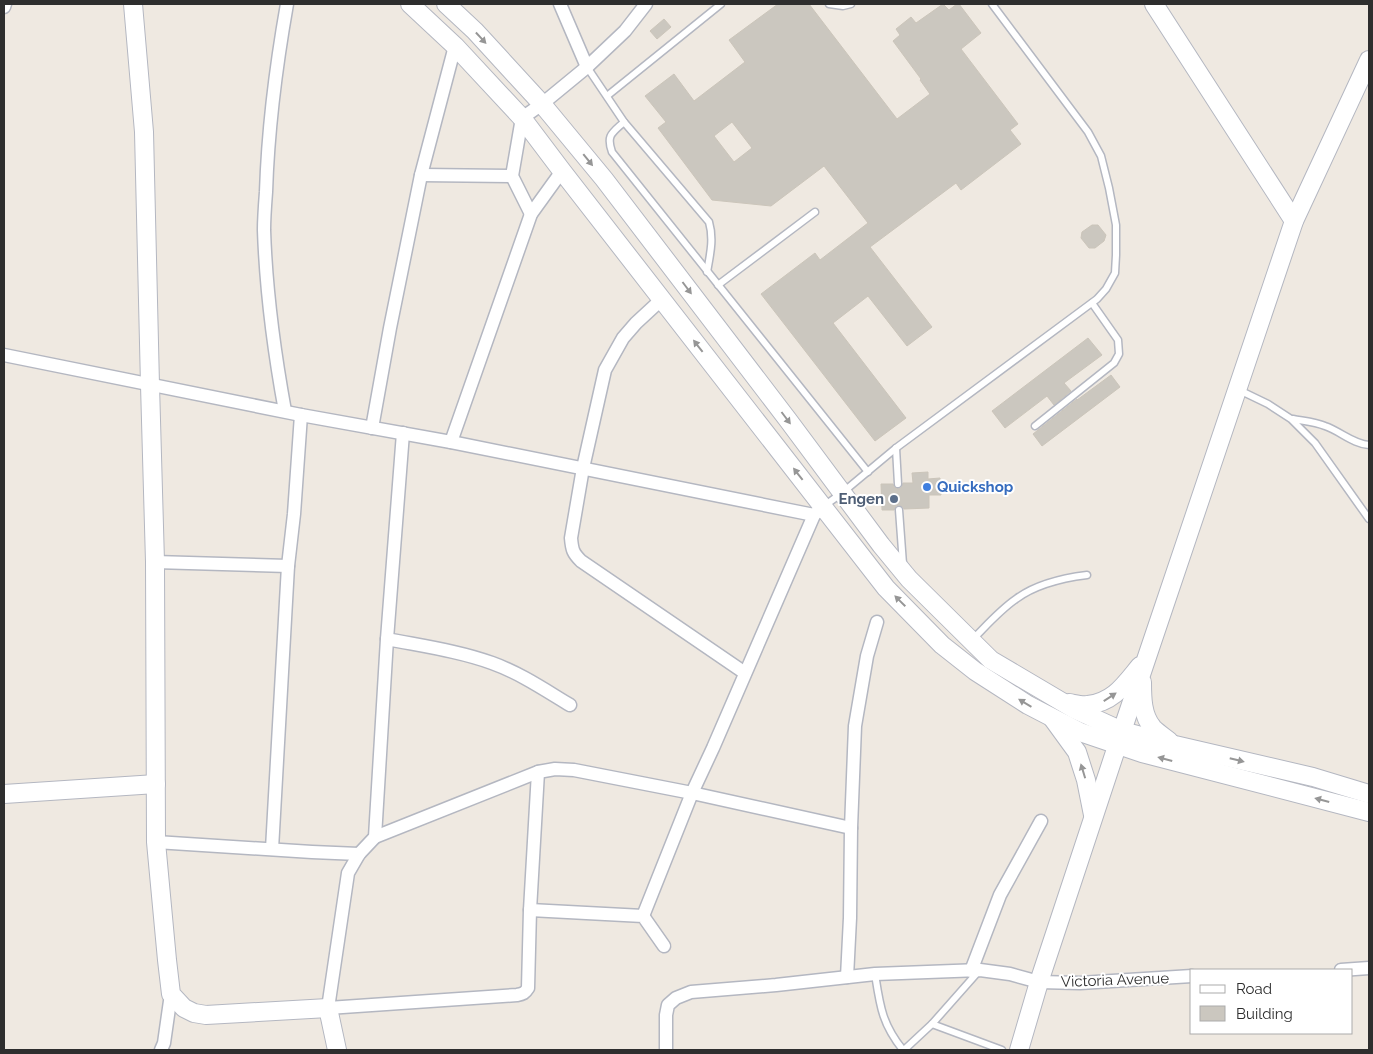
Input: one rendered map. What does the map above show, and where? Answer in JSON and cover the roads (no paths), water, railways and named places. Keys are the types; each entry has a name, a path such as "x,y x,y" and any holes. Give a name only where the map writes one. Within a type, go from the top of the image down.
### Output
{"street":[{"path":"134,4 144,132 155,562 156,842 166,960 171,994 164,1043 161,1050"},
{"path":"285,411 269,311 264,230 267,148 287,4"},
{"path":"410,4 455,46 522,118 662,299 818,511 886,588 942,644 975,671 1028,706 1080,732 1175,745 1313,777 1369,794"},
{"path":"446,4 475,31 542,104 610,186 904,573 991,660 1064,702 1142,753 1369,812"},
{"path":"560,4 587,67"},
{"path":"531,214 512,176 522,118 587,67 625,31 646,4"},
{"path":"1154,4 1294,221"},
{"path":"372,428 421,175 455,46"},
{"path":"1019,1050 1039,982 1144,665 1294,221 1369,60"},
{"path":"450,442 531,214 562,171"},
{"path":"421,175 512,176"},
{"path":"662,299 636,322 622,338 605,370 583,468 570,538 573,553 581,561 745,673"},
{"path":"4,355 302,415 818,511"},
{"path":"272,850 288,566 302,415"},
{"path":"375,837 387,639 403,433"},
{"path":"643,916 692,793 818,511"},
{"path":"155,562 288,566"},
{"path":"847,977 855,726 867,656 877,622"},
{"path":"387,639 492,663 516,673 570,705"},
{"path":"1064,702 1087,706 1106,701 1120,690 1144,665"},
{"path":"1144,665 1142,698 1147,719 1154,728 1175,745"},
{"path":"1052,717 1077,752 1086,780 1094,818"},
{"path":"337,1050 328,1008 348,873 359,854 375,837 538,772 555,769 574,770 692,793 851,828"},
{"path":"171,994 184,1008 194,1013 206,1015 523,994 528,988 530,910 538,772"},
{"path":"4,794 156,784"},
{"path":"975,971 1000,895 1041,821"},
{"path":"156,842 359,854"},
{"path":"530,910 643,916"},
{"path":"643,916 664,946"},
{"path":"1353,969 1369,968"},
{"name":"Victoria Avenue","path":"666,1050 666,1015 668,1005 676,998 691,992 875,974 975,971 1010,974 1039,982 1080,983 1190,976"}],"lane":[{"path":"607,96 721,4"},
{"path":"829,4 843,6 851,4"},
{"path":"818,511 896,448 1098,299 1115,273 1116,225 1101,156 1088,132 992,4"},
{"path":"587,67 624,122 709,222 712,244 708,272"},
{"path":"624,122 611,134 609,143 612,152 868,472"},
{"path":"718,285 815,212"},
{"path":"1035,426 1114,363 1119,354 1118,340 1092,303"},
{"path":"1237,389 1292,418 1325,426 1364,445 1369,445"},
{"path":"1292,418 1315,443 1369,520"},
{"path":"896,448 898,484"},
{"path":"899,510 904,573"},
{"path":"972,640 997,614 1017,598 1038,587 1065,578 1087,575"},
{"path":"875,974 881,1012 894,1039 904,1050 932,1024 975,971"},
{"path":"932,1024 1002,1050"}],"place":[{"name":"Quickshop","path":"927,487"},
{"name":"Engen","path":"894,499"}]}
